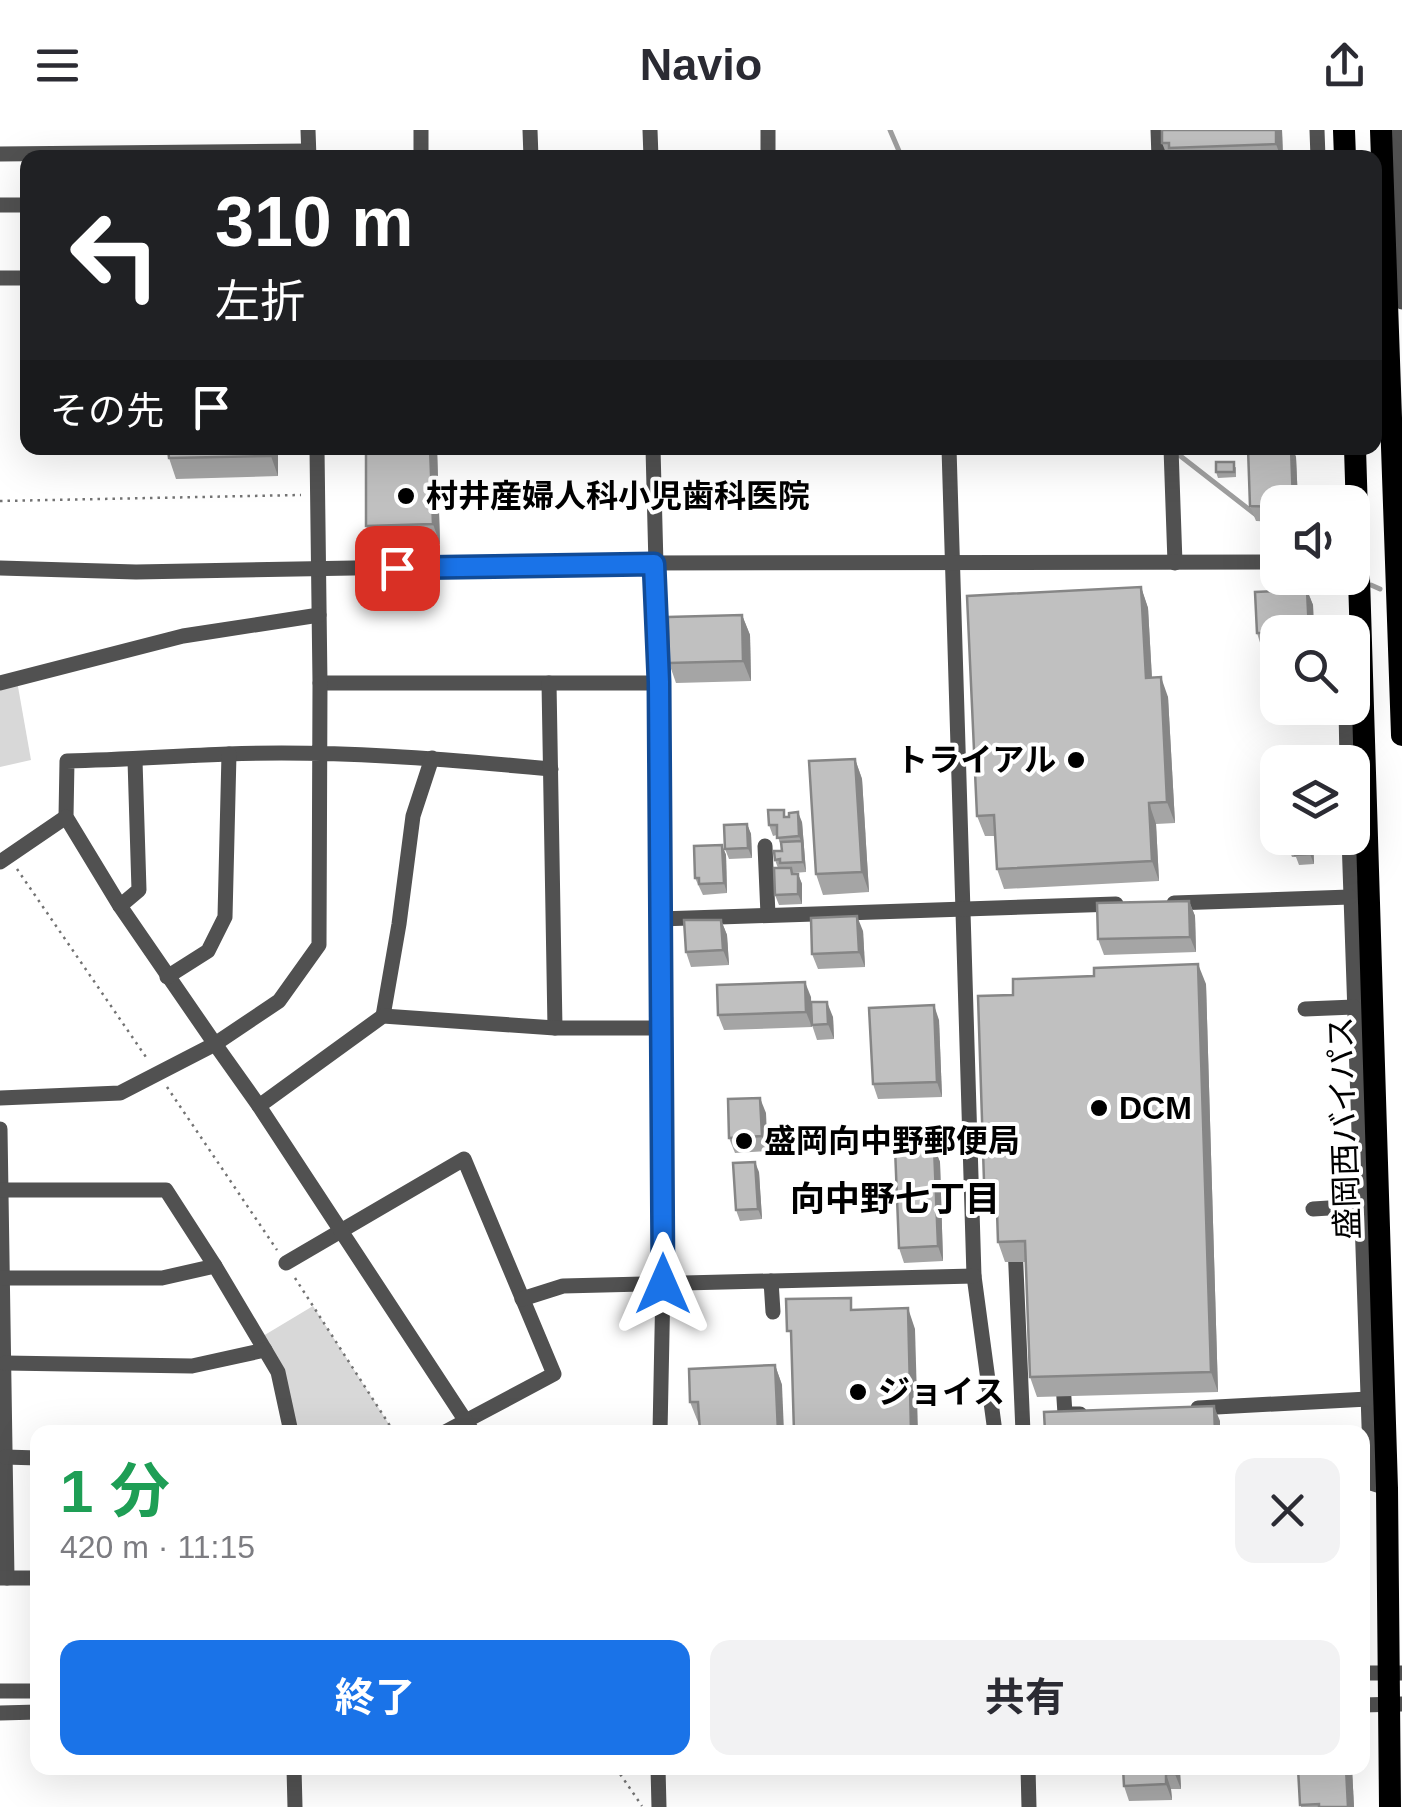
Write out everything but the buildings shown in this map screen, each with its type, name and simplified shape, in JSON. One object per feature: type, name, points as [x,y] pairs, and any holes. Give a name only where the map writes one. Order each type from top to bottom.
[{"type":"highway","points":[[1381,130],[1396,406],[1402,736]]},
{"type":"highway","name":"盛岡西バイパス","points":[[1355,455],[1355,485]]},
{"type":"highway","name":"盛岡西バイパス","points":[[1359,725],[1396,1673],[1390,1807]]},
{"type":"street","points":[[1398,130],[1402,302]]},
{"type":"street","points":[[0,1098],[120,1093],[215,1044],[280,1001],[319,945],[317,455]]},
{"type":"street","points":[[653,455],[659,682],[663,1284],[660,1425]]},
{"type":"street","points":[[949,455],[974,1276],[994,1425]]},
{"type":"street","points":[[1170,455],[1174,563]]},
{"type":"street","points":[[0,568],[136,572],[654,564],[1260,562]]},
{"type":"street","points":[[0,683],[183,636],[319,615]]},
{"type":"street","points":[[320,684],[659,682]]},
{"type":"street","points":[[549,683],[555,1028]]},
{"type":"street","points":[[168,977],[208,951],[225,917],[229,754]]},
{"type":"street","points":[[467,1425],[342,1228],[120,906],[66,817],[67,761],[318,754],[432,758],[550,769]]},
{"type":"street","points":[[383,1016],[400,924],[413,816],[432,758]]},
{"type":"street","points":[[120,906],[139,890],[135,760]]},
{"type":"street","points":[[4,859],[66,817]]},
{"type":"street","points":[[765,846],[768,915]]},
{"type":"street","points":[[1349,855],[1369,1425]]},
{"type":"street","points":[[1153,903],[1350,897]]},
{"type":"street","points":[[660,918],[1134,904]]},
{"type":"street","points":[[1305,1009],[1354,1007]]},
{"type":"street","points":[[259,1106],[383,1016],[555,1028],[661,1028]]},
{"type":"street","points":[[0,1128],[6,1362],[3,1578],[30,1578]]},
{"type":"street","points":[[286,1263],[464,1159],[554,1374],[470,1425]]},
{"type":"street","points":[[1,1190],[166,1190],[278,1372],[289,1425]]},
{"type":"street","points":[[1312,1209],[1361,1206]]},
{"type":"street","points":[[1015,1241],[1023,1425]]},
{"type":"street","points":[[3,1278],[162,1278],[215,1266]]},
{"type":"street","points":[[522,1299],[563,1286],[974,1276]]},
{"type":"street","points":[[771,1282],[773,1312]]},
{"type":"street","points":[[6,1362],[192,1366],[265,1350]]},
{"type":"street","points":[[1063,1382],[1065,1414],[1103,1412]]},
{"type":"street","points":[[1178,1409],[1368,1400]]},
{"type":"street","points":[[1370,1442],[1372,1483],[1388,1488]]},
{"type":"street","points":[[4,1458],[30,1458]]},
{"type":"street","points":[[1370,1674],[1396,1673]]},
{"type":"street","points":[[0,1691],[30,1691]]},
{"type":"street","points":[[1370,1705],[1396,1704]]},
{"type":"street","points":[[0,1712],[30,1712]]},
{"type":"street","points":[[294,1775],[295,1807]]},
{"type":"street","points":[[658,1775],[659,1807]]},
{"type":"street","points":[[1028,1775],[1029,1807]]},
{"type":"path","points":[[0,501],[318,495]]},
{"type":"path","points":[[4,859],[158,1073],[390,1425]]},
{"type":"path","points":[[621,1775],[642,1807]]},
{"type":"shaded area","points":[[17,681],[31,760],[0,767],[0,687]]},
{"type":"shaded area","points":[[313,1306],[390,1425],[290,1425],[288,1408],[258,1339]]},
{"type":"waterway","points":[[890,130],[899,150]]},
{"type":"waterway","points":[[1179,455],[1260,518]]},
{"type":"waterway","points":[[1371,585],[1380,589]]},
{"type":"place","name":"村井産婦人科小児歯科医院","points":[[406,496]]},
{"type":"place","name":"トライアル","points":[[1076,760]]},
{"type":"place","name":"DCM","points":[[1099,1108]]},
{"type":"place","name":"盛岡向中野郵便局","points":[[744,1141]]},
{"type":"place","name":"ジョイス","points":[[858,1392]]},
{"type":"district","name":"向中野七丁目","points":[[895,1198]]},
{"type":"route","points":[[397,568],[654,564],[659,682],[663,1284]]}]
